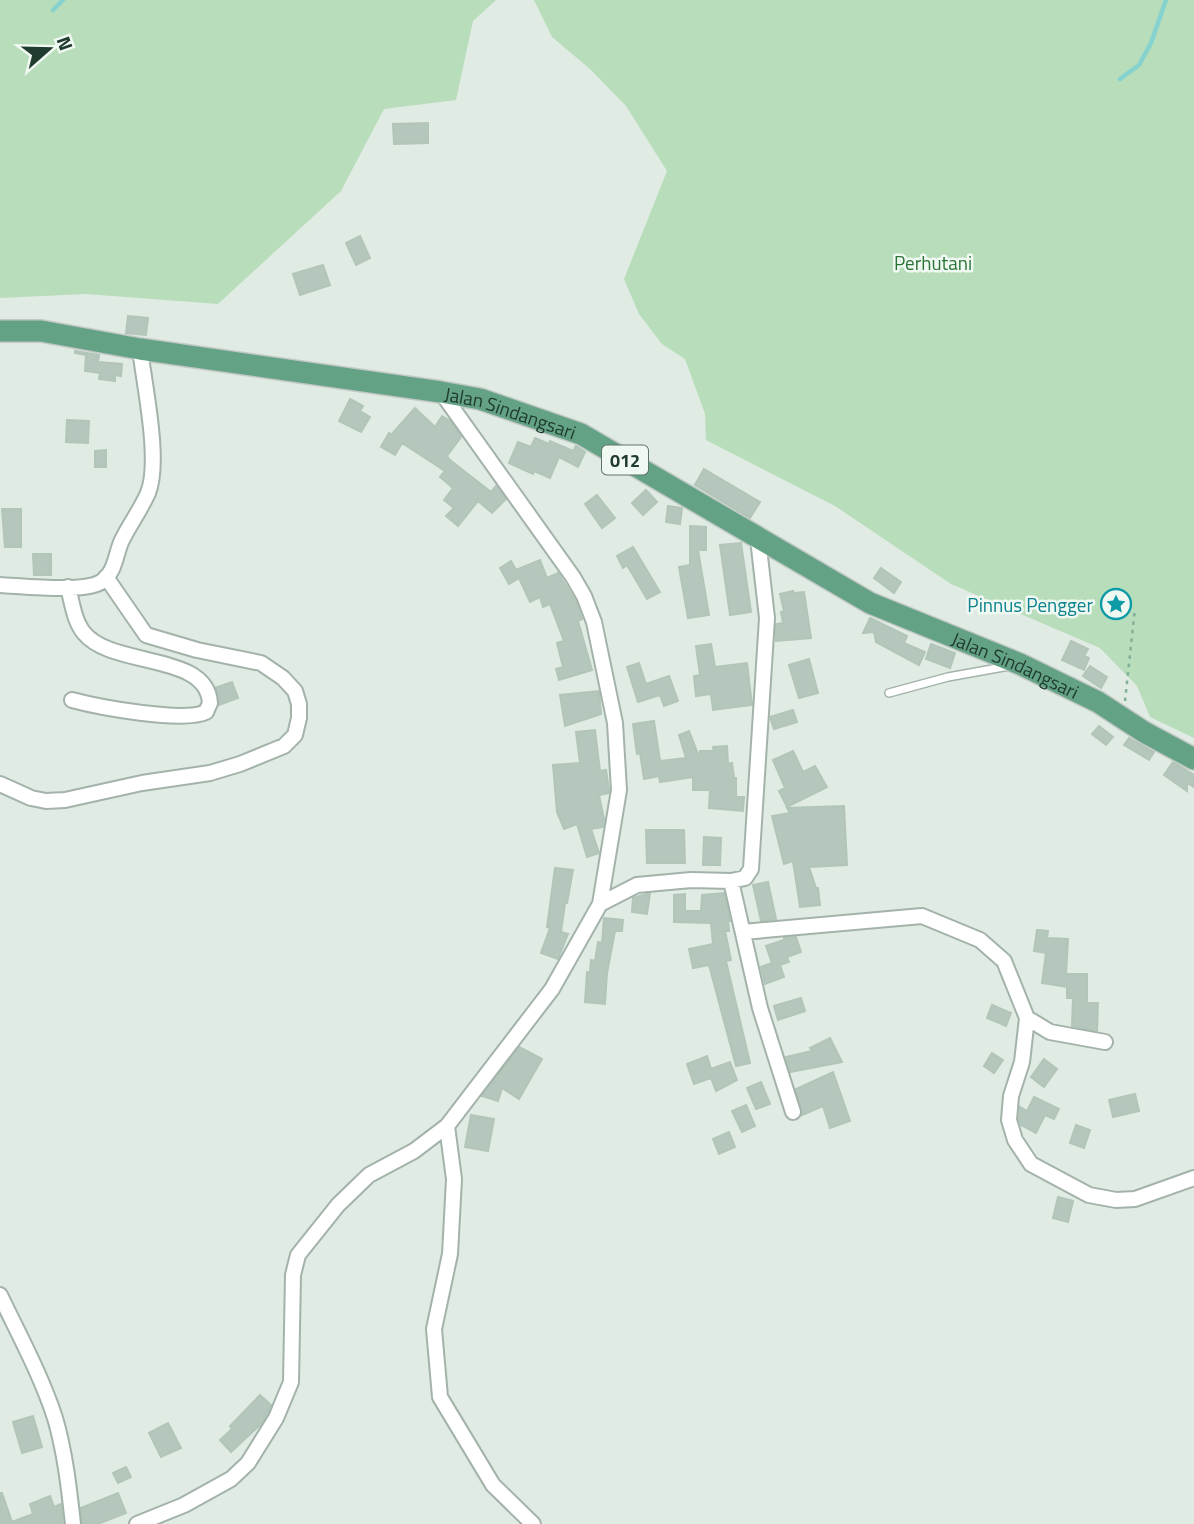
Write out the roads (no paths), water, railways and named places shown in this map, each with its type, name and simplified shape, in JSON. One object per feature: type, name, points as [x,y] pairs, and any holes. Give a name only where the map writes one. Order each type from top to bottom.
[{"type":"main road","name":"Jalan Sindangsari","points":[[0,331],[41,331],[140,349],[183,353],[441,392],[480,400],[581,434],[870,603],[1020,664],[1098,702],[1194,759]]},
{"type":"street","points":[[0,585],[85,588],[100,582],[111,573],[121,543],[149,491],[151,445],[140,349]]},
{"type":"street","points":[[137,1524],[184,1505],[231,1479],[248,1463],[276,1418],[291,1382],[293,1275],[298,1255],[338,1205],[369,1175],[414,1151],[447,1126],[552,989],[600,904],[619,790],[615,723],[594,622],[573,577],[441,392]]},
{"type":"street","points":[[600,904],[637,885],[691,880],[731,881],[745,878],[751,869],[767,618],[758,539]]},
{"type":"street","points":[[0,784],[31,798],[46,801],[65,800],[230,767],[284,746],[295,735],[299,704],[295,691],[283,678],[261,663],[197,650],[146,635],[106,578]]},
{"type":"street","points":[[68,587],[79,626],[90,639],[134,658],[186,671],[205,684],[211,703],[206,712],[195,715],[140,713],[100,708],[72,700]]},
{"type":"street","points":[[731,881],[760,1008],[793,1112]]},
{"type":"street","points":[[743,932],[922,916],[980,940],[1004,961],[1027,1018],[1022,1062],[1011,1096],[1009,1120],[1015,1140],[1031,1164],[1089,1195],[1116,1200],[1135,1199],[1194,1178]]},
{"type":"street","points":[[1027,1018],[1050,1032],[1105,1042]]},
{"type":"street","points":[[447,1126],[454,1179],[450,1254],[434,1329],[440,1396],[493,1485],[533,1524]]},
{"type":"street","points":[[0,1295],[41,1382],[54,1417],[62,1447],[73,1524]]},
{"type":"lane","points":[[889,693],[948,677],[1020,664]]},
{"type":"waterway","points":[[53,10],[63,0]]},
{"type":"waterway","points":[[1120,79],[1139,65],[1151,43],[1166,0]]},
{"type":"place","name":"Pinnus Pengger","points":[[1116,604]]},
{"type":"park label","name":"Perhutani","points":[[933,262]]}]
